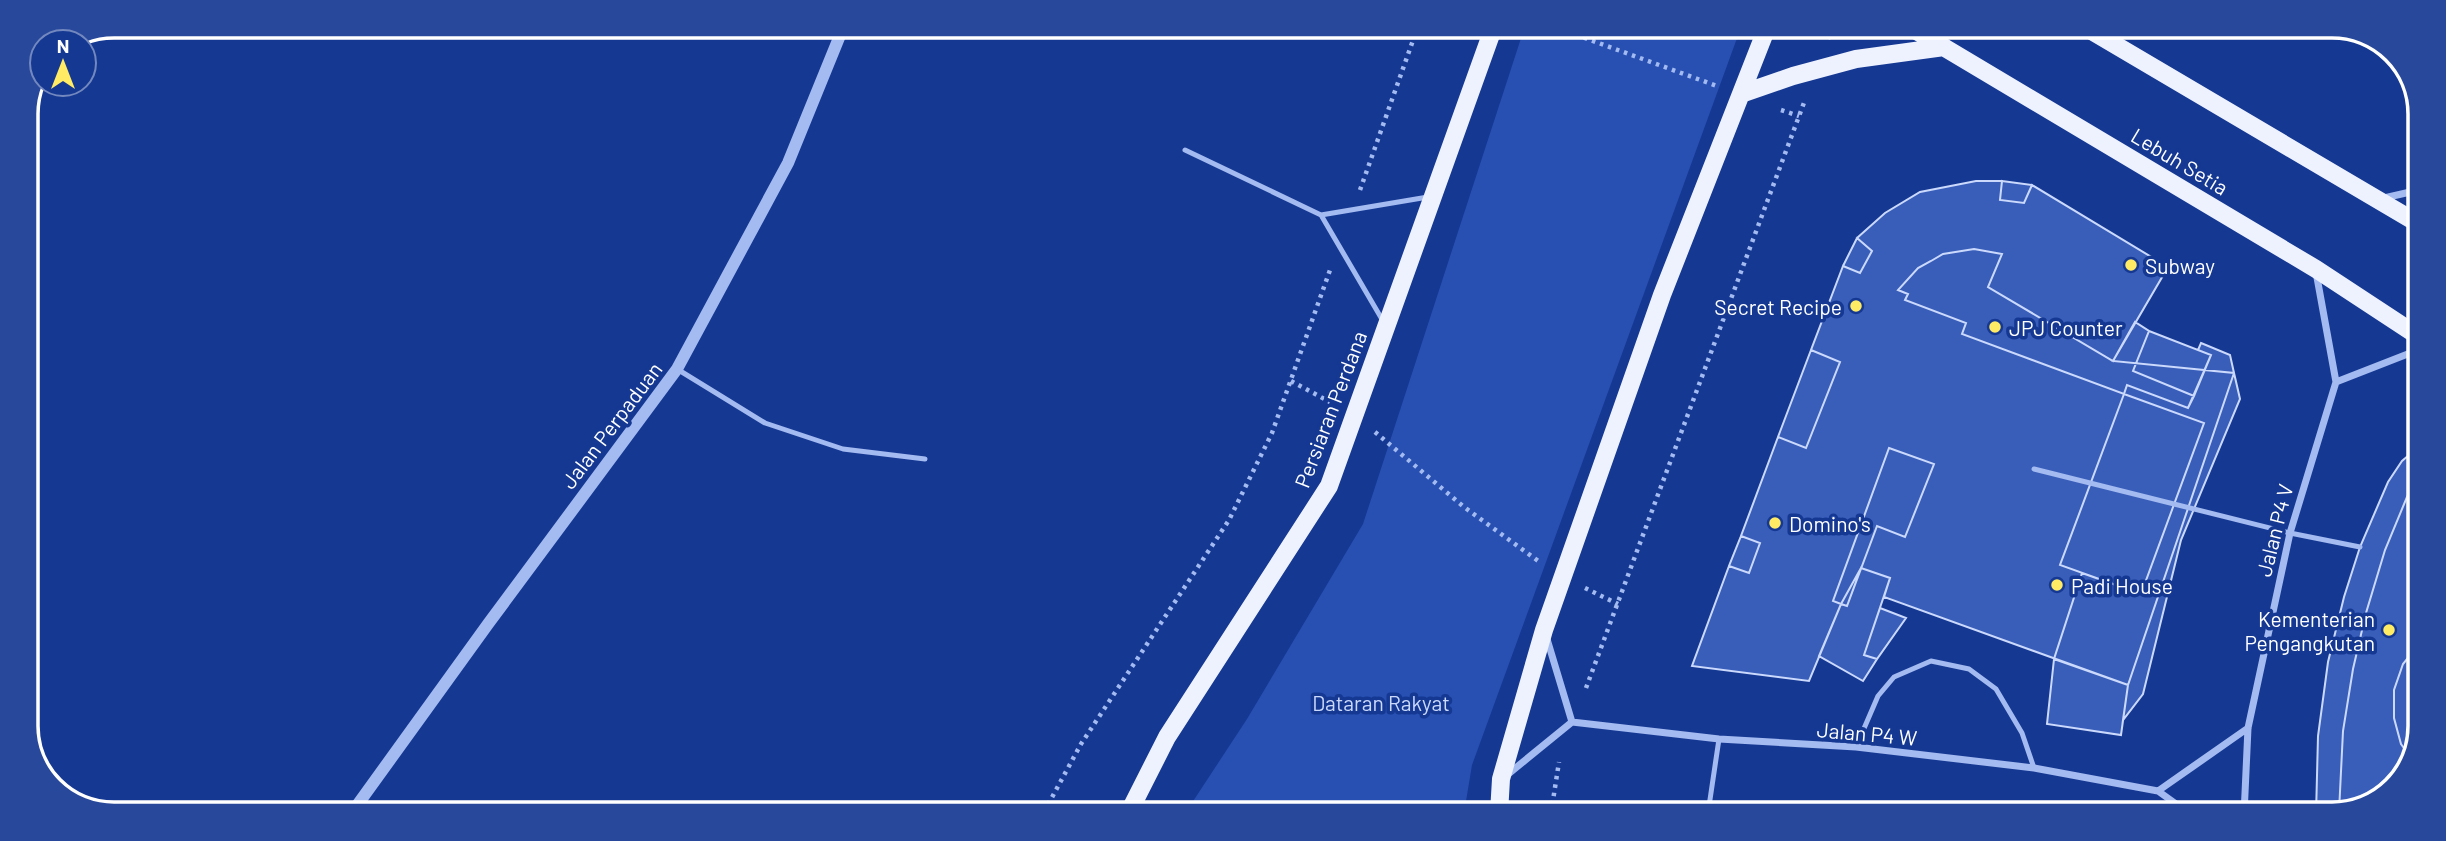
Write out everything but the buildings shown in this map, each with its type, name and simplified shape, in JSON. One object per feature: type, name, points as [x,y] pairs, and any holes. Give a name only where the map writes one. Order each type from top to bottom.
[{"type":"main road","name":"Persiaran Perdana","points":[[1134,802],[1167,737],[1329,486],[1490,38]]},
{"type":"main road","points":[[1500,802],[1501,779],[1544,630],[1662,295],[1763,38]]},
{"type":"main road","name":"Lebuh Setia","points":[[1929,38],[2316,269],[2407,329]]},
{"type":"main road","points":[[2104,38],[2407,216]]},
{"type":"main road","points":[[1741,94],[1856,59],[1944,47]]},
{"type":"street","name":"Jalan Perpaduan","points":[[359,802],[677,369],[788,163],[839,38]]},
{"type":"street","points":[[2380,199],[2407,193]]},
{"type":"street","name":"Jalan P4 V","points":[[2245,802],[2248,727],[2290,533],[2336,382],[2316,269]]},
{"type":"street","points":[[2336,382],[2407,354]]},
{"type":"street","points":[[1501,779],[1572,722],[1544,630]]},
{"type":"street","name":"Jalan P4 W","points":[[1572,722],[1719,739],[1856,747],[2034,768],[2158,791],[2173,802]]},
{"type":"street","points":[[2158,791],[2248,727]]},
{"type":"lane","points":[[1185,150],[1321,215],[1386,326]]},
{"type":"lane","points":[[1321,215],[1433,196]]},
{"type":"lane","points":[[677,369],[765,423],[843,449],[925,459]]},
{"type":"lane","points":[[2034,469],[2290,533],[2360,547]]},
{"type":"lane","points":[[1856,747],[1878,696],[1894,677],[1931,661],[1969,668],[1996,689],[2022,733],[2034,768]]},
{"type":"lane","points":[[1710,802],[1719,739]]},
{"type":"path","points":[[1353,210],[1414,38]]},
{"type":"path","points":[[1585,38],[1799,116]]},
{"type":"path","points":[[1552,802],[1564,743],[1828,38]]},
{"type":"path","points":[[1050,802],[1082,744],[1229,520],[1272,433],[1339,246]]},
{"type":"path","points":[[1291,381],[1354,415],[1508,541],[1563,577],[1618,604]]},
{"type":"green space","name":"Dataran Rakyat","points":[[1521,38],[1737,38],[1472,765],[1466,802],[1193,802],[1247,719],[1363,524]]},
{"type":"place","name":"Subway","points":[[2131,265]]},
{"type":"place","name":"Secret Recipe","points":[[1856,306]]},
{"type":"place","name":"JPJ Counter","points":[[1995,327]]},
{"type":"place","name":"Domino's","points":[[1775,523]]},
{"type":"place","name":"Padi House","points":[[2057,585]]},
{"type":"place","name":"Kementerian Pengangkutan","points":[[2389,630]]}]
